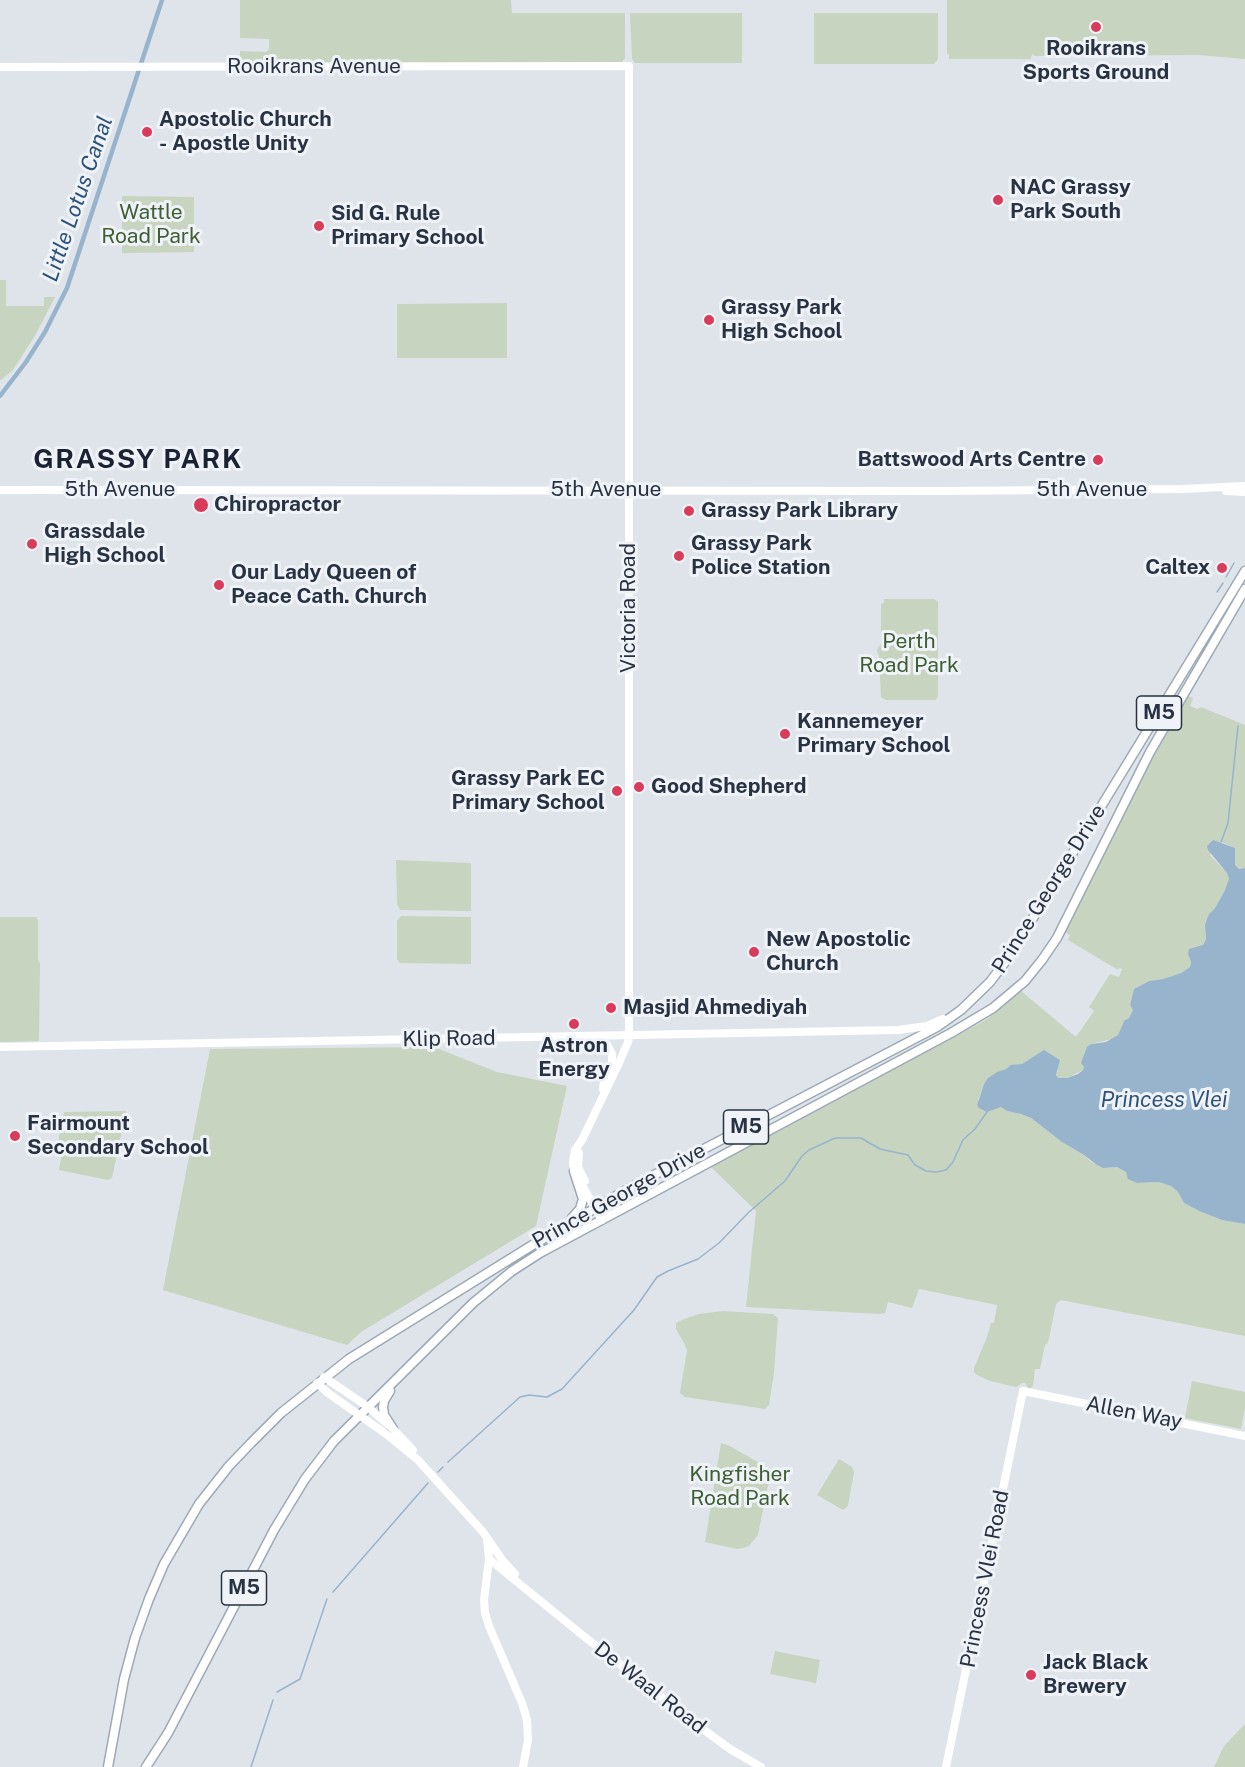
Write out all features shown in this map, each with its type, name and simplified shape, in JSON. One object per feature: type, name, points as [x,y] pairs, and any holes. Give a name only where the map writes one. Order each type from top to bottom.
[{"type":"main road","name":"Prince George Drive","points":[[108,1767],[124,1679],[149,1599],[169,1555],[199,1504],[229,1466],[281,1413],[320,1380],[374,1342],[558,1229],[633,1186],[923,1034],[952,1018],[968,1005],[990,982],[1011,954],[1245,571]]},
{"type":"main road","name":"Prince George Drive","points":[[146,1767],[168,1733],[292,1498],[318,1461],[360,1415],[473,1302],[540,1253],[966,1024],[993,1008],[1019,987],[1036,969],[1051,948],[1150,752],[1245,589]]},
{"type":"main road","points":[[923,1034],[940,1034],[958,1025],[966,1024]]},
{"type":"main road","points":[[558,1229],[577,1213],[582,1203],[582,1193],[574,1177],[574,1171]]},
{"type":"main road","points":[[393,1429],[384,1415],[383,1407],[386,1395],[396,1380]]},
{"type":"street","name":"Rooikrans Avenue","points":[[0,67],[628,66]]},
{"type":"street","name":"Victoria Road","points":[[604,1219],[574,1171],[573,1155],[623,1053],[629,1036],[628,66]]},
{"type":"street","name":"5th Avenue","points":[[1211,489],[1221,486],[1245,486]]},
{"type":"street","name":"5th Avenue","points":[[0,490],[1211,489],[1245,492]]},
{"type":"street","name":"Klip Road","points":[[0,1047],[898,1030],[931,1025],[968,1005]]},
{"type":"street","name":"Klip Road","points":[[898,1030],[923,1034]]},
{"type":"street","points":[[587,1037],[604,1042],[612,1052],[612,1062],[604,1080],[603,1095]]},
{"type":"street","name":"Victoria Road","points":[[582,1140],[578,1157],[579,1171],[597,1207]]},
{"type":"street","name":"De Waal Road","points":[[320,1380],[368,1407],[412,1449],[418,1460]]},
{"type":"street","name":"De Waal Road","points":[[320,1380],[328,1393],[418,1460],[486,1535],[501,1559],[544,1603]]},
{"type":"street","name":"Allen Way","points":[[1023,1390],[1245,1436]]},
{"type":"street","name":"Princess Vlei Road","points":[[946,1767],[1023,1390]]},
{"type":"street","points":[[486,1535],[489,1560],[484,1600],[485,1613],[525,1711],[528,1740],[523,1767]]},
{"type":"street","points":[[489,1560],[501,1559]]},
{"type":"street","name":"De Waal Road","points":[[489,1560],[726,1746],[761,1767]]},
{"type":"green space","points":[[240,0],[511,0],[512,13],[625,13],[625,58],[621,63],[244,64],[240,60],[240,51],[267,52],[269,39],[240,38]]},
{"type":"green space","name":"Rooikrans Sports Ground","points":[[947,0],[1245,0],[1245,59],[1198,55],[1035,56],[1032,54],[1031,59],[949,59],[949,54],[947,54]]},
{"type":"green space","points":[[630,13],[742,13],[742,63],[635,63],[632,59]]},
{"type":"green space","points":[[814,13],[938,13],[938,59],[934,64],[814,64]]},
{"type":"green space","name":"Wattle Road Park","points":[[122,196],[194,197],[194,252],[122,253]]},
{"type":"green space","points":[[0,280],[6,280],[6,306],[44,306],[44,297],[55,297],[36,334],[13,370],[1,380],[0,380]]},
{"type":"green space","points":[[507,303],[507,358],[397,358],[397,304]]},
{"type":"green space","name":"Perth Road Park","points":[[884,599],[934,599],[938,602],[938,696],[936,700],[886,700],[881,697],[877,650],[881,644],[881,604],[884,603]]},
{"type":"green space","points":[[1188,696],[1193,698],[1190,706],[1197,709],[1201,707],[1245,725],[1245,868],[1239,869],[1235,865],[1235,848],[1221,842],[1210,855],[1227,873],[1229,879],[1215,908],[1209,914],[1205,926],[1206,939],[1203,945],[1189,957],[1190,967],[1181,973],[1149,981],[1134,989],[1130,1005],[1133,1010],[1129,1018],[1124,1021],[1118,1035],[1112,1039],[1091,1044],[1082,1063],[1083,1070],[1067,1078],[1058,1078],[1056,1075],[1058,1070],[1037,1055],[1022,1064],[997,1072],[984,1084],[978,1100],[990,1111],[1001,1106],[1007,1111],[1031,1118],[1062,1142],[1103,1168],[1117,1167],[1137,1183],[1159,1182],[1171,1186],[1178,1192],[1184,1203],[1199,1211],[1222,1220],[1245,1224],[1245,1336],[1061,1300],[1056,1304],[1040,1369],[1035,1369],[1033,1386],[1029,1389],[1025,1383],[1016,1387],[990,1381],[974,1372],[991,1323],[994,1323],[997,1305],[919,1289],[912,1308],[888,1302],[885,1313],[881,1314],[746,1307],[756,1211],[710,1166],[984,1021],[1021,991],[1076,1037],[1094,1011],[1089,1007],[1110,974],[1119,977],[1122,969],[1118,970],[1068,940],[1070,935],[1065,932],[1143,775]]},
{"type":"green space","points":[[396,860],[471,863],[471,911],[400,910],[397,904]]},
{"type":"green space","points":[[401,916],[471,917],[471,964],[400,963],[397,959],[397,921]]},
{"type":"green space","points":[[0,917],[36,917],[38,920],[39,1041],[0,1042]]},
{"type":"green space","points":[[434,1047],[497,1072],[567,1086],[536,1226],[361,1332],[347,1345],[163,1290],[210,1049]]},
{"type":"green space","points":[[126,1111],[112,1178],[108,1180],[59,1170],[62,1153],[56,1152],[64,1112]]},
{"type":"green space","points":[[723,1311],[773,1314],[778,1318],[774,1372],[769,1405],[765,1409],[685,1397],[680,1393],[687,1350],[676,1329],[676,1323],[699,1314]]},
{"type":"green space","points":[[1192,1381],[1245,1392],[1241,1429],[1185,1418]]},
{"type":"green space","name":"Kingfisher Road Park","points":[[721,1443],[773,1471],[758,1535],[749,1546],[743,1548],[737,1549],[705,1542]]},
{"type":"green space","points":[[839,1459],[852,1467],[854,1472],[848,1506],[843,1510],[817,1495]]},
{"type":"green space","points":[[775,1651],[820,1660],[816,1683],[770,1674]]},
{"type":"green space","points":[[1245,1724],[1245,1767],[1214,1767],[1224,1746]]},
{"type":"water","name":"Princess Vlei","points":[[1213,840],[1235,848],[1235,865],[1239,869],[1245,868],[1245,1224],[1222,1220],[1199,1211],[1184,1203],[1178,1192],[1171,1186],[1159,1182],[1137,1183],[1128,1179],[1126,1172],[1117,1167],[1103,1168],[1062,1142],[1031,1118],[1001,1107],[987,1112],[977,1105],[988,1078],[1011,1065],[1022,1064],[1044,1050],[1060,1060],[1056,1075],[1058,1078],[1078,1074],[1084,1067],[1081,1063],[1087,1047],[1091,1044],[1106,1042],[1118,1035],[1124,1021],[1129,1018],[1133,1010],[1130,1005],[1134,989],[1149,981],[1181,973],[1190,967],[1189,949],[1203,945],[1206,939],[1205,925],[1209,914],[1215,908],[1229,879],[1227,873],[1208,850],[1207,846]]},
{"type":"waterway","name":"Little Lotus Canal","points":[[0,396],[45,332],[67,288],[162,0]]},
{"type":"waterway","points":[[1226,577],[1234,563]]},
{"type":"waterway","points":[[1217,592],[1223,583]]},
{"type":"waterway","points":[[1221,842],[1228,823],[1238,726]]},
{"type":"waterway","points":[[448,1462],[520,1397],[529,1395],[547,1397],[562,1389],[634,1310],[657,1277],[698,1259],[719,1243],[749,1212],[785,1181],[802,1156],[809,1150],[835,1138],[861,1138],[880,1149],[908,1155],[915,1165],[926,1171],[946,1170],[953,1162],[963,1140],[975,1129],[987,1112]]},
{"type":"waterway","points":[[438,1472],[443,1467]]},
{"type":"waterway","points":[[333,1592],[428,1483]]},
{"type":"waterway","points":[[277,1692],[300,1679],[327,1599]]},
{"type":"waterway","points":[[251,1767],[273,1700]]},
{"type":"place","name":"Rooikrans Sports Ground","points":[[1096,27]]},
{"type":"place","name":"Apostolic Church - Apostle Unity","points":[[147,132]]},
{"type":"place","name":"NAC Grassy Park South","points":[[998,200]]},
{"type":"place","name":"Sid G. Rule Primary School","points":[[319,226]]},
{"type":"place","name":"Grassy Park High School","points":[[709,320]]},
{"type":"place","name":"Battswood Arts Centre","points":[[1098,460]]},
{"type":"place","name":"Chiropractor","points":[[201,505]]},
{"type":"place","name":"Grassy Park Library","points":[[689,511]]},
{"type":"place","name":"Grassdale High School","points":[[32,544]]},
{"type":"place","name":"Grassy Park Police Station","points":[[679,556]]},
{"type":"place","name":"Caltex","points":[[1222,568]]},
{"type":"place","name":"Our Lady Queen of Peace Cath. Church","points":[[219,585]]},
{"type":"place","name":"Kannemeyer Primary School","points":[[785,734]]},
{"type":"place","name":"Good Shepherd","points":[[639,787]]},
{"type":"place","name":"Grassy Park EC Primary School","points":[[617,791]]},
{"type":"place","name":"New Apostolic Church","points":[[754,952]]},
{"type":"place","name":"Masjid Ahmediyah","points":[[611,1008]]},
{"type":"place","name":"Astron Energy","points":[[574,1024]]},
{"type":"place","name":"Fairmount Secondary School","points":[[15,1136]]},
{"type":"place","name":"Jack Black Brewery","points":[[1031,1675]]},
{"type":"district","name":"GRASSY PARK","points":[[138,460]]}]
